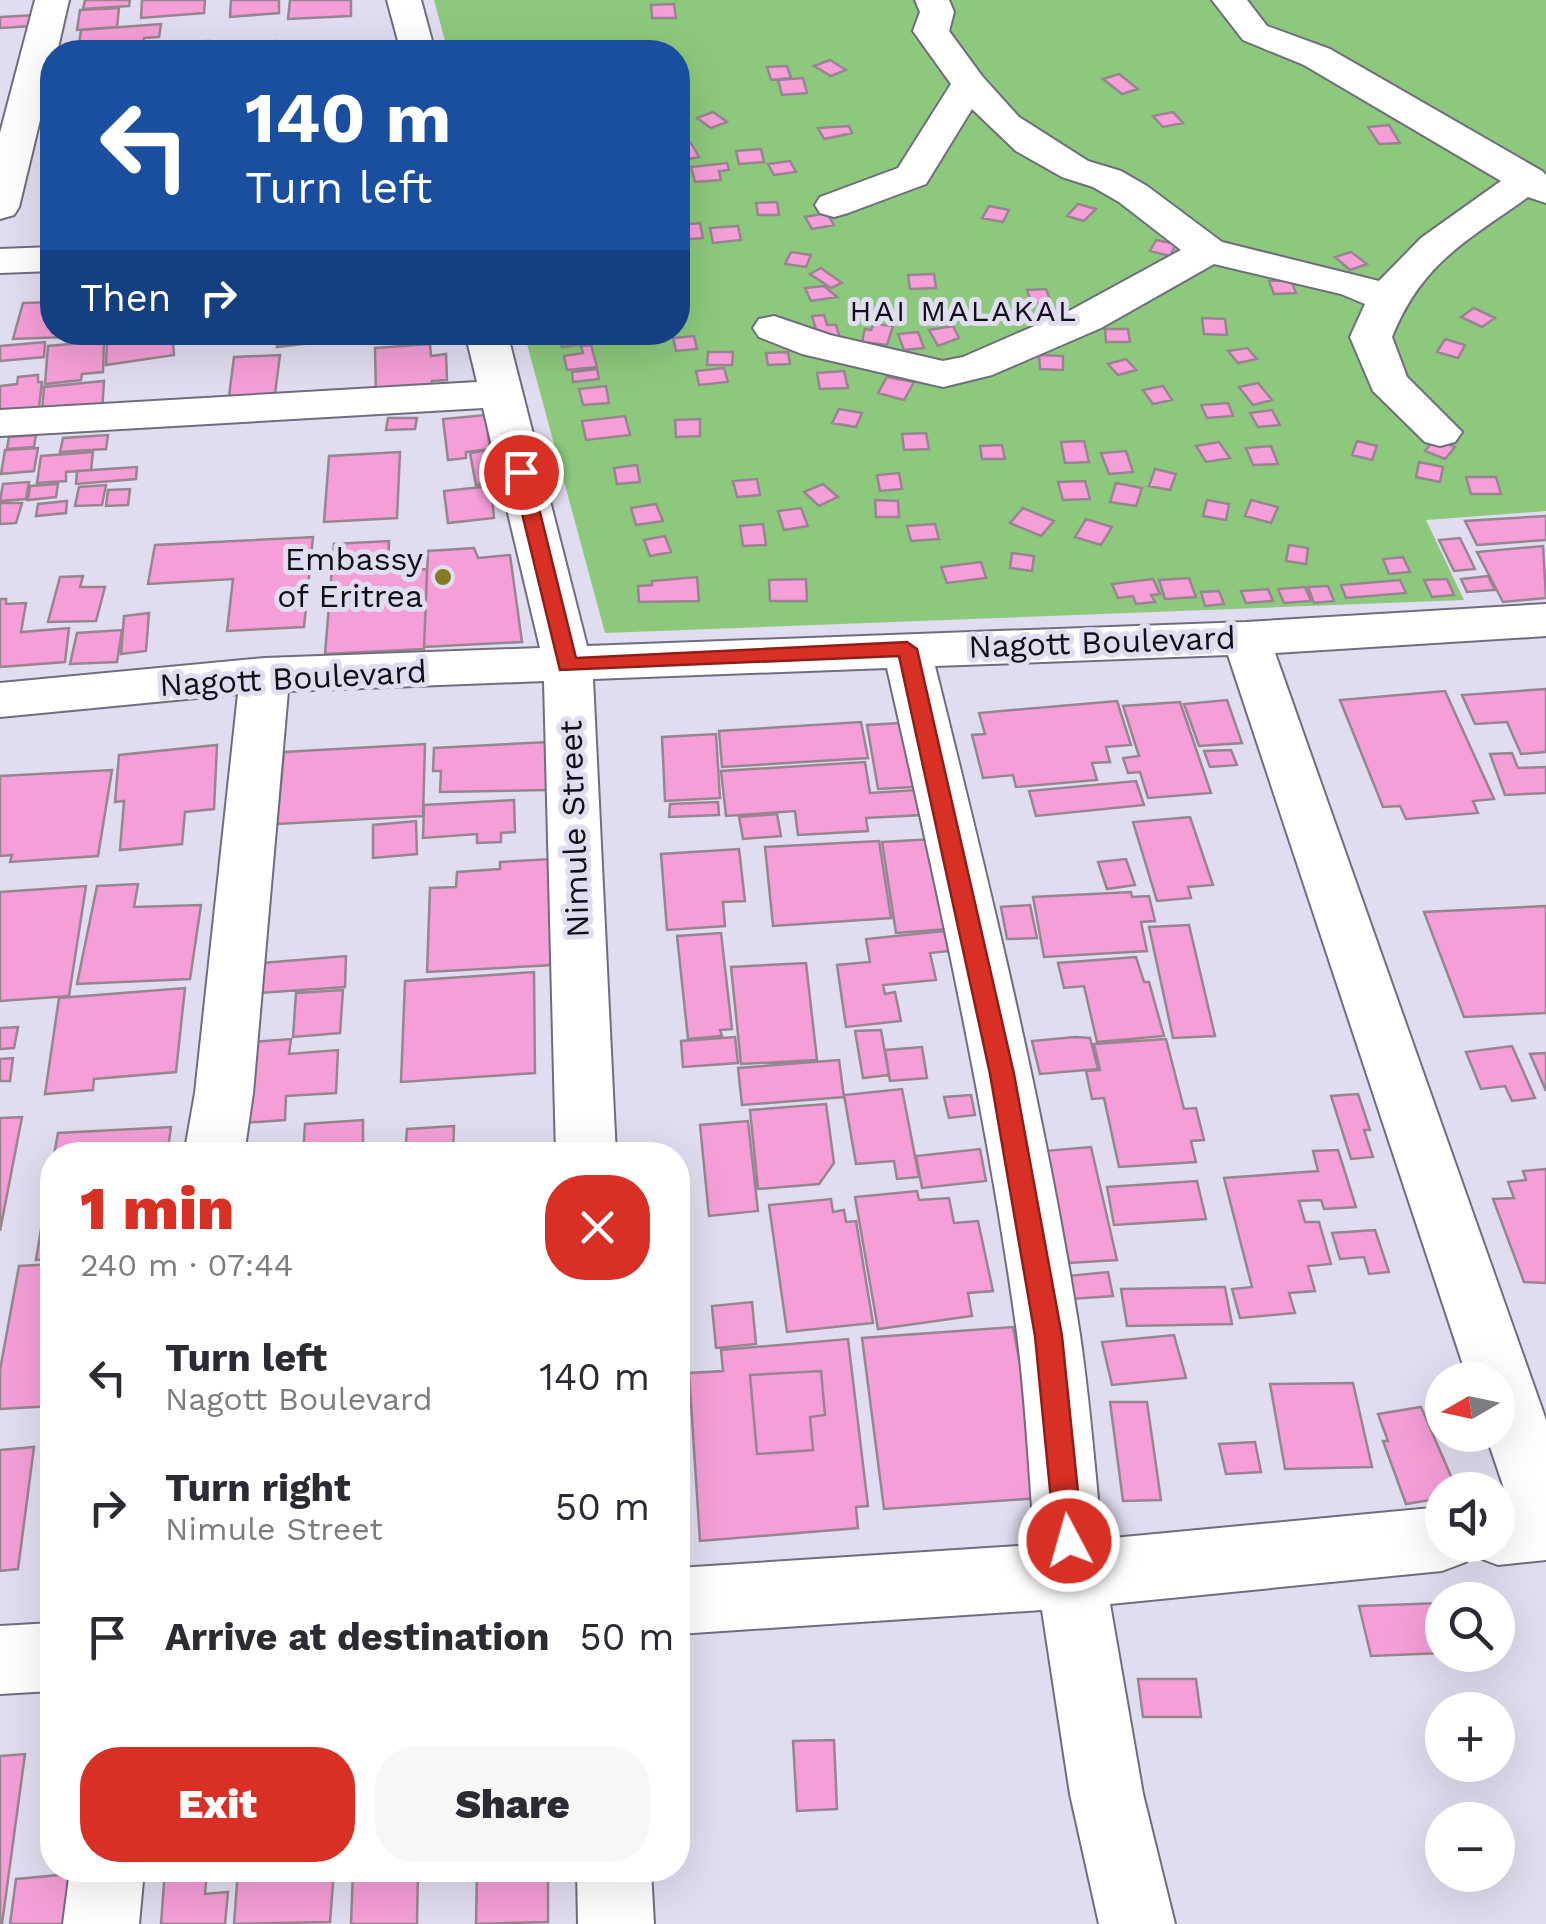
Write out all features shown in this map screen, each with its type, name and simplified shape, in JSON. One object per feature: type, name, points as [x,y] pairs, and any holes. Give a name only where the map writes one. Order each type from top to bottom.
[{"type":"street","points":[[40,40],[52,0]]},
{"type":"street","points":[[404,0],[415,40]]},
{"type":"street","points":[[932,0],[936,12],[931,31],[969,84],[1006,126],[1029,143],[1075,169],[1133,194],[1208,251],[1354,285],[1388,299]]},
{"type":"street","points":[[1229,0],[1255,33],[1318,57],[1537,185],[1449,236],[1404,278],[1388,299],[1371,336],[1388,382],[1440,432]]},
{"type":"street","points":[[0,207],[7,151],[40,40]]},
{"type":"street","points":[[834,205],[912,176],[969,84]]},
{"type":"street","points":[[774,328],[817,345],[943,374],[977,366],[1086,319],[1208,251]]},
{"type":"street","points":[[0,261],[40,259]]},
{"type":"street","name":"Nimule Street","points":[[489,345],[568,665],[586,1142]]},
{"type":"street","points":[[0,423],[502,394]]},
{"type":"street","name":"Nagott Boulevard","points":[[0,700],[266,675],[1246,638],[1546,620]]},
{"type":"street","points":[[1246,638],[1546,1514]]},
{"type":"street","points":[[907,649],[1002,1074],[1048,1336],[1072,1576],[1114,1838],[1137,1924]]},
{"type":"street","points":[[216,1142],[266,675]]},
{"type":"street","points":[[1515,1531],[1546,1528]]},
{"type":"street","points":[[690,1600],[1072,1576],[1425,1541]]},
{"type":"street","points":[[0,1660],[40,1658]]},
{"type":"street","points":[[101,1924],[106,1882]]},
{"type":"street","points":[[614,1882],[616,1924]]},
{"type":"green space","points":[[434,0],[1546,0],[1546,511],[1426,520],[1464,600],[605,633],[527,345],[690,345],[690,40],[445,40]]},
{"type":"building","points":[[85,0],[130,0],[129,6],[83,9]]},
{"type":"building","points":[[142,0],[205,0],[204,13],[141,18]]},
{"type":"building","points":[[231,0],[279,0],[279,13],[230,17]]},
{"type":"building","points":[[290,0],[351,0],[351,16],[288,19]]},
{"type":"building","points":[[674,4],[676,18],[652,18],[651,5]]},
{"type":"building","points":[[119,8],[117,27],[77,30],[80,10]]},
{"type":"building","points":[[35,15],[33,26],[0,28],[0,17]]},
{"type":"building","points":[[161,24],[159,37],[144,40],[80,40],[81,30]]},
{"type":"building","points":[[830,60],[846,70],[831,76],[814,66]]},
{"type":"building","points":[[787,66],[791,78],[771,80],[767,67]]},
{"type":"building","points":[[1119,74],[1138,89],[1122,94],[1103,79]]},
{"type":"building","points":[[803,78],[807,93],[782,95],[778,80]]},
{"type":"building","points":[[713,112],[727,122],[711,128],[697,118]]},
{"type":"building","points":[[1173,112],[1183,123],[1163,127],[1153,116]]},
{"type":"building","points":[[1389,125],[1400,143],[1379,144],[1368,127]]},
{"type":"building","points":[[849,126],[852,133],[824,139],[818,128]]},
{"type":"building","points":[[691,143],[699,157],[690,159]]},
{"type":"building","points":[[761,149],[764,162],[739,164],[736,151]]},
{"type":"building","points":[[790,161],[796,172],[774,175],[768,164]]},
{"type":"building","points":[[727,163],[729,170],[719,171],[721,180],[695,182],[691,167]]},
{"type":"building","points":[[777,202],[779,215],[758,215],[756,203]]},
{"type":"building","points":[[1078,204],[1096,209],[1084,221],[1067,216]]},
{"type":"building","points":[[989,206],[1009,210],[1003,222],[982,218]]},
{"type":"building","points":[[827,213],[834,225],[812,229],[805,217]]},
{"type":"building","points":[[700,223],[703,238],[690,239],[690,224]]},
{"type":"building","points":[[738,226],[741,240],[713,243],[710,228]]},
{"type":"building","points":[[1156,240],[1176,244],[1170,256],[1150,251]]},
{"type":"building","points":[[791,252],[811,255],[806,267],[785,264]]},
{"type":"building","points":[[1351,252],[1367,264],[1350,270],[1335,257]]},
{"type":"building","points":[[821,268],[842,283],[831,288],[810,274]]},
{"type":"building","points":[[934,274],[936,288],[910,289],[908,275]]},
{"type":"building","points":[[1291,280],[1296,293],[1274,294],[1269,281]]},
{"type":"building","points":[[824,286],[837,297],[811,301],[805,288]]},
{"type":"building","points":[[1046,289],[1051,302],[1032,304],[1027,290]]},
{"type":"building","points":[[40,302],[40,338],[13,339],[23,303]]},
{"type":"building","points":[[1474,308],[1495,318],[1482,327],[1461,317]]},
{"type":"building","points":[[824,315],[827,325],[836,325],[840,338],[819,340],[812,316]]},
{"type":"building","points":[[1202,318],[1225,319],[1227,335],[1204,334]]},
{"type":"building","points":[[874,324],[893,326],[887,345],[862,342],[865,329],[871,330]]},
{"type":"building","points":[[953,326],[959,338],[938,346],[929,330]]},
{"type":"building","points":[[1105,329],[1128,329],[1130,342],[1106,342]]},
{"type":"building","points":[[918,332],[924,348],[904,350],[898,334]]},
{"type":"building","points":[[690,336],[694,336],[697,349],[676,351],[675,345],[690,345]]},
{"type":"building","points":[[1445,339],[1465,345],[1458,358],[1437,352]]},
{"type":"building","points":[[40,342],[45,345],[44,357],[0,361],[0,346]]},
{"type":"building","points":[[104,345],[103,372],[82,374],[81,380],[45,384],[48,346]]},
{"type":"building","points":[[107,345],[173,345],[174,355],[106,365]]},
{"type":"building","points":[[430,345],[431,356],[446,354],[447,380],[432,381],[432,395],[376,399],[375,348]]},
{"type":"building","points":[[591,345],[597,367],[567,370],[564,356],[583,353],[581,346]]},
{"type":"building","points":[[1247,348],[1257,359],[1238,363],[1228,351]]},
{"type":"building","points":[[708,352],[733,352],[732,365],[707,365]]},
{"type":"building","points":[[788,352],[790,364],[768,365],[766,353]]},
{"type":"building","points":[[280,355],[274,402],[228,404],[234,357]]},
{"type":"building","points":[[1039,355],[1063,356],[1063,370],[1040,369]]},
{"type":"building","points":[[1126,359],[1136,370],[1118,375],[1108,364]]},
{"type":"building","points":[[724,368],[728,382],[699,385],[696,371]]},
{"type":"building","points":[[597,369],[599,379],[573,382],[572,372]]},
{"type":"building","points":[[844,371],[848,388],[820,389],[817,373]]},
{"type":"building","points":[[38,375],[38,382],[42,382],[38,415],[0,418],[0,386],[17,384],[18,377]]},
{"type":"building","points":[[887,377],[914,382],[904,400],[878,393]]},
{"type":"building","points":[[104,381],[102,412],[42,412],[44,387]]},
{"type":"building","points":[[1258,383],[1272,400],[1253,405],[1239,387]]},
{"type":"building","points":[[606,386],[609,403],[583,405],[579,389]]},
{"type":"building","points":[[1163,386],[1172,400],[1153,404],[1143,390]]},
{"type":"building","points":[[1228,403],[1233,416],[1207,418],[1201,405]]},
{"type":"building","points":[[839,409],[862,413],[856,427],[832,423]]},
{"type":"building","points":[[1272,410],[1280,425],[1258,427],[1250,413]]},
{"type":"building","points":[[485,415],[490,449],[466,452],[466,458],[448,460],[443,419]]},
{"type":"building","points":[[625,416],[630,435],[586,440],[582,421]]},
{"type":"building","points":[[388,418],[417,418],[415,429],[386,430]]},
{"type":"building","points":[[700,419],[700,436],[676,437],[675,420]]},
{"type":"building","points":[[926,433],[929,449],[904,450],[902,434]]},
{"type":"building","points":[[36,435],[34,447],[7,449],[9,437]]},
{"type":"building","points":[[108,435],[106,449],[60,452],[63,438]]},
{"type":"building","points":[[1435,439],[1455,447],[1445,459],[1425,451]]},
{"type":"building","points":[[1084,441],[1089,462],[1065,463],[1061,442]]},
{"type":"building","points":[[1357,441],[1377,446],[1372,460],[1352,455]]},
{"type":"building","points":[[1219,442],[1230,458],[1206,462],[1196,446]]},
{"type":"building","points":[[1002,445],[1005,459],[982,459],[980,446]]},
{"type":"building","points":[[1271,446],[1278,464],[1253,465],[1246,448]]},
{"type":"building","points":[[38,448],[34,471],[1,474],[5,450]]},
{"type":"building","points":[[490,450],[496,483],[476,485],[470,453]]},
{"type":"building","points":[[1126,451],[1133,472],[1109,474],[1101,453]]},
{"type":"building","points":[[93,452],[91,470],[66,472],[66,481],[37,483],[41,456]]},
{"type":"building","points":[[400,452],[397,518],[324,522],[329,456]]},
{"type":"building","points":[[1419,462],[1443,467],[1440,482],[1416,477]]},
{"type":"building","points":[[637,465],[640,482],[617,484],[614,468]]},
{"type":"building","points":[[137,467],[136,479],[76,484],[77,471]]},
{"type":"building","points":[[1155,469],[1176,474],[1170,490],[1149,486]]},
{"type":"building","points":[[899,473],[902,489],[880,491],[877,475]]},
{"type":"building","points":[[1466,477],[1496,477],[1501,494],[1471,494]]},
{"type":"building","points":[[757,479],[760,495],[737,497],[733,481]]},
{"type":"building","points":[[1085,481],[1090,499],[1063,500],[1058,482]]},
{"type":"building","points":[[29,482],[26,499],[0,501],[3,484]]},
{"type":"building","points":[[1116,483],[1142,488],[1136,506],[1110,502]]},
{"type":"building","points":[[58,484],[56,497],[28,500],[30,486]]},
{"type":"building","points":[[823,484],[838,497],[819,506],[804,492]]},
{"type":"building","points":[[106,485],[102,505],[75,506],[79,487]]},
{"type":"building","points":[[491,486],[494,518],[448,523],[444,491]]},
{"type":"building","points":[[130,489],[128,505],[106,506],[108,490]]},
{"type":"building","points":[[875,500],[898,501],[899,517],[876,517]]},
{"type":"building","points":[[1207,500],[1229,504],[1226,520],[1203,516]]},
{"type":"building","points":[[1251,500],[1278,507],[1271,523],[1245,516]]},
{"type":"building","points":[[67,501],[66,513],[36,516],[38,504]]},
{"type":"building","points":[[0,503],[22,503],[16,523],[0,524]]},
{"type":"building","points":[[656,504],[663,521],[636,525],[631,508]]},
{"type":"building","points":[[801,508],[808,526],[784,530],[778,511]]},
{"type":"building","points":[[1023,508],[1054,521],[1041,536],[1010,523]]},
{"type":"building","points":[[1546,516],[1546,540],[1477,545],[1465,521]]},
{"type":"building","points":[[1086,519],[1112,527],[1101,545],[1075,537]]},
{"type":"building","points":[[763,524],[766,545],[743,546],[740,526]]},
{"type":"building","points":[[935,524],[939,539],[911,541],[907,526]]},
{"type":"building","points":[[665,536],[671,552],[650,556],[644,540]]},
{"type":"building","points":[[313,537],[304,627],[227,631],[233,579],[148,584],[155,545]]},
{"type":"building","points":[[1460,538],[1475,569],[1454,571],[1439,540]]},
{"type":"building","points":[[389,541],[388,571],[427,569],[424,649],[325,654],[334,544]]},
{"type":"building","points":[[1289,545],[1308,548],[1306,564],[1286,561]]},
{"type":"building","points":[[1543,546],[1546,598],[1503,602],[1477,552]]},
{"type":"building","points":[[474,548],[478,558],[510,555],[522,642],[424,647],[428,551]]},
{"type":"building","points":[[1012,553],[1034,556],[1032,571],[1010,568]]},
{"type":"building","points":[[1403,557],[1410,572],[1389,574],[1383,559]]},
{"type":"building","points":[[981,562],[986,578],[947,583],[941,567]]},
{"type":"building","points":[[83,576],[80,587],[105,587],[96,621],[48,622],[60,577]]},
{"type":"building","points":[[1488,576],[1495,590],[1467,592],[1461,579]]},
{"type":"building","points":[[697,577],[699,601],[639,602],[638,586]]},
{"type":"building","points":[[1189,578],[1196,597],[1165,599],[1159,580]]},
{"type":"building","points":[[806,579],[807,601],[770,601],[769,580]]},
{"type":"building","points":[[1153,579],[1160,594],[1151,595],[1155,602],[1136,604],[1133,596],[1118,598],[1112,584]]},
{"type":"building","points":[[1447,579],[1454,595],[1432,597],[1424,580]]},
{"type":"building","points":[[1400,580],[1406,593],[1346,598],[1341,585]]},
{"type":"building","points":[[1328,586],[1334,601],[1314,603],[1308,587]]},
{"type":"building","points":[[1305,587],[1311,601],[1284,603],[1278,589]]},
{"type":"building","points":[[1268,589],[1273,601],[1246,603],[1241,591]]},
{"type":"building","points":[[1219,591],[1224,604],[1205,606],[1201,592]]},
{"type":"building","points":[[0,599],[6,599],[6,604],[26,603],[21,632],[69,628],[65,662],[0,667]]},
{"type":"building","points":[[149,613],[146,651],[121,654],[124,616]]},
{"type":"building","points":[[122,630],[117,662],[70,664],[77,633]]},
{"type":"building","points":[[1546,689],[1546,752],[1521,754],[1507,722],[1475,724],[1462,695]]},
{"type":"building","points":[[1445,691],[1494,799],[1473,801],[1478,813],[1406,819],[1400,806],[1383,807],[1340,700]]},
{"type":"building","points":[[1227,700],[1242,743],[1199,746],[1184,704]]},
{"type":"building","points":[[1117,701],[1131,745],[1106,747],[1110,762],[1092,763],[1097,780],[1016,787],[1013,775],[983,778],[972,735],[985,734],[979,713]]},
{"type":"building","points":[[1180,702],[1211,793],[1148,798],[1140,772],[1128,773],[1123,758],[1139,756],[1123,706]]},
{"type":"building","points":[[861,722],[868,758],[722,767],[719,731]]},
{"type":"building","points":[[918,722],[930,786],[878,789],[867,725]]},
{"type":"building","points":[[716,734],[720,798],[665,801],[662,737]]},
{"type":"building","points":[[548,742],[548,790],[440,792],[441,771],[433,771],[434,748]]},
{"type":"building","points":[[425,744],[423,816],[277,824],[284,752]]},
{"type":"building","points":[[217,745],[214,809],[185,812],[182,844],[120,850],[124,801],[115,802],[119,755]]},
{"type":"building","points":[[1231,750],[1237,765],[1210,767],[1204,751]]},
{"type":"building","points":[[1512,753],[1518,768],[1546,767],[1546,793],[1505,795],[1490,754]]},
{"type":"building","points":[[865,762],[870,793],[917,790],[922,815],[866,818],[868,831],[798,835],[795,811],[726,816],[721,771]]},
{"type":"building","points":[[112,770],[98,856],[10,862],[12,855],[0,856],[0,776]]},
{"type":"building","points":[[1136,781],[1144,805],[1036,816],[1029,791]]},
{"type":"building","points":[[514,800],[515,832],[501,833],[501,842],[477,843],[477,834],[423,838],[424,805]]},
{"type":"building","points":[[718,802],[719,815],[669,817],[670,804]]},
{"type":"building","points":[[777,814],[781,836],[743,839],[739,817]]},
{"type":"building","points":[[1190,817],[1213,885],[1188,887],[1191,898],[1157,901],[1133,822]]},
{"type":"building","points":[[416,821],[417,854],[373,858],[373,825]]},
{"type":"building","points":[[934,839],[949,929],[896,933],[882,842]]},
{"type":"building","points":[[879,841],[891,918],[773,926],[765,847]]},
{"type":"building","points":[[739,849],[745,901],[723,902],[725,926],[667,930],[661,854]]},
{"type":"building","points":[[551,859],[553,965],[427,972],[430,888],[456,887],[457,872],[500,869],[500,862]]},
{"type":"building","points":[[1126,859],[1135,885],[1107,889],[1098,862]]},
{"type":"building","points":[[138,884],[134,907],[201,905],[190,979],[77,984],[97,886]]},
{"type":"building","points":[[86,886],[69,996],[0,1001],[0,892]]},
{"type":"building","points":[[1131,892],[1132,897],[1149,896],[1155,921],[1141,922],[1147,951],[1044,957],[1033,897]]},
{"type":"building","points":[[1030,905],[1037,938],[1007,939],[1001,907]]},
{"type":"building","points":[[1546,906],[1546,1013],[1464,1017],[1424,912]]},
{"type":"building","points":[[1189,925],[1215,1036],[1173,1038],[1149,927]]},
{"type":"building","points":[[944,931],[949,951],[930,953],[936,980],[883,985],[885,994],[895,992],[901,1021],[846,1027],[837,965],[870,962],[866,939]]},
{"type":"building","points":[[721,933],[732,1029],[720,1030],[722,1036],[688,1039],[677,936]]},
{"type":"building","points":[[346,956],[345,987],[260,993],[262,963]]},
{"type":"building","points":[[1136,957],[1144,982],[1149,982],[1164,1036],[1097,1042],[1084,986],[1064,988],[1058,963]]},
{"type":"building","points":[[806,963],[817,1060],[741,1064],[731,967]]},
{"type":"building","points":[[534,972],[535,1073],[401,1082],[405,981]]},
{"type":"building","points":[[185,988],[176,1072],[94,1079],[93,1090],[45,1094],[59,998]]},
{"type":"building","points":[[343,990],[340,1033],[293,1037],[296,993]]},
{"type":"building","points":[[18,1027],[14,1048],[0,1049],[0,1028]]},
{"type":"building","points":[[881,1030],[889,1075],[863,1078],[855,1031]]},
{"type":"building","points":[[735,1037],[738,1063],[683,1067],[681,1041]]},
{"type":"building","points":[[1090,1038],[1098,1069],[1040,1074],[1032,1041]]},
{"type":"building","points":[[291,1039],[289,1054],[338,1050],[336,1093],[286,1096],[285,1120],[243,1123],[250,1042]]},
{"type":"building","points":[[1166,1039],[1184,1109],[1196,1108],[1204,1140],[1191,1141],[1196,1162],[1119,1167],[1104,1098],[1092,1099],[1086,1071],[1100,1070],[1094,1044]]},
{"type":"building","points":[[1512,1046],[1535,1098],[1512,1101],[1505,1086],[1481,1089],[1466,1052]]},
{"type":"building","points":[[922,1047],[927,1078],[890,1081],[885,1050]]},
{"type":"building","points":[[1546,1053],[1546,1091],[1530,1054]]},
{"type":"building","points":[[13,1058],[10,1081],[0,1081],[0,1059]]},
{"type":"building","points":[[839,1060],[844,1097],[742,1105],[738,1068]]},
{"type":"building","points":[[902,1089],[919,1177],[897,1179],[894,1161],[856,1164],[844,1095]]},
{"type":"building","points":[[1358,1094],[1370,1130],[1364,1130],[1373,1157],[1351,1159],[1331,1096]]},
{"type":"building","points":[[971,1095],[975,1115],[949,1118],[944,1097]]},
{"type":"building","points":[[826,1104],[834,1163],[819,1184],[758,1189],[750,1110]]},
{"type":"building","points":[[22,1117],[0,1231],[0,1118]]},
{"type":"building","points":[[363,1120],[363,1142],[304,1142],[305,1124]]},
{"type":"building","points":[[748,1121],[758,1211],[709,1216],[700,1125]]},
{"type":"building","points":[[454,1126],[453,1142],[406,1142],[407,1129]]},
{"type":"building","points":[[171,1127],[169,1142],[56,1142],[58,1133]]},
{"type":"building","points":[[1091,1147],[1117,1260],[1069,1263],[1044,1151]]},
{"type":"building","points":[[980,1149],[986,1181],[922,1188],[916,1156]]},
{"type":"building","points":[[1338,1150],[1356,1207],[1324,1209],[1321,1200],[1299,1201],[1305,1222],[1319,1222],[1331,1264],[1308,1266],[1315,1291],[1289,1293],[1295,1313],[1240,1318],[1232,1289],[1252,1287],[1224,1178],[1318,1171],[1313,1151]]},
{"type":"building","points":[[1546,1169],[1546,1283],[1524,1282],[1493,1199],[1514,1198],[1508,1182],[1526,1180],[1523,1171]]},
{"type":"building","points":[[1197,1181],[1206,1219],[1114,1225],[1107,1187]]},
{"type":"building","points":[[917,1191],[919,1200],[949,1198],[954,1223],[978,1221],[993,1291],[968,1293],[972,1316],[878,1329],[855,1197]]},
{"type":"building","points":[[831,1199],[833,1212],[844,1210],[846,1222],[856,1221],[873,1323],[787,1332],[769,1205]]},
{"type":"building","points":[[1375,1230],[1389,1272],[1369,1274],[1364,1257],[1340,1259],[1332,1233]]},
{"type":"building","points":[[40,1265],[40,1407],[0,1409],[0,1370],[19,1266]]},
{"type":"building","points":[[1108,1272],[1113,1296],[1071,1299],[1067,1276]]},
{"type":"building","points":[[1225,1287],[1232,1324],[1127,1326],[1121,1289]]},
{"type":"building","points":[[752,1302],[756,1344],[716,1348],[712,1306]]},
{"type":"building","points":[[1013,1327],[1020,1364],[1034,1363],[1040,1498],[884,1509],[862,1338]]},
{"type":"building","points":[[1174,1335],[1186,1378],[1112,1385],[1102,1342]]},
{"type":"building","points":[[848,1339],[868,1506],[856,1507],[858,1528],[700,1541],[690,1373],[723,1371],[721,1350]],"holes":[[[821,1371],[825,1415],[810,1417],[813,1450],[757,1454],[750,1375]]]},
{"type":"building","points":[[821,1371],[825,1415],[810,1417],[813,1450],[757,1454],[750,1375]]},
{"type":"building","points":[[1353,1383],[1372,1467],[1285,1469],[1270,1384]]},
{"type":"building","points":[[1110,1402],[1147,1402],[1161,1500],[1123,1501]]},
{"type":"building","points":[[1421,1407],[1425,1416],[1425,1452],[1441,1452],[1449,1472],[1425,1472],[1425,1501],[1406,1504],[1383,1441],[1388,1441],[1378,1414]]},
{"type":"building","points":[[1255,1442],[1261,1472],[1226,1474],[1219,1444]]},
{"type":"building","points":[[34,1447],[18,1569],[0,1571],[0,1450]]},
{"type":"building","points":[[1425,1604],[1425,1654],[1371,1656],[1359,1606]]},
{"type":"building","points":[[1138,1679],[1196,1679],[1201,1717],[1143,1717]]},
{"type":"building","points":[[834,1740],[837,1809],[797,1811],[793,1741]]},
{"type":"building","points":[[25,1754],[2,1924],[0,1924],[0,1756]]},
{"type":"building","points":[[40,1877],[40,1882],[70,1882],[65,1924],[10,1924],[16,1879]]},
{"type":"building","points":[[164,1882],[206,1882],[205,1894],[228,1892],[225,1924],[161,1924]]},
{"type":"building","points":[[237,1882],[333,1882],[330,1922],[234,1924]]},
{"type":"building","points":[[353,1882],[418,1882],[417,1924],[351,1924]]},
{"type":"building","points":[[477,1882],[548,1882],[548,1922],[476,1924]]},
{"type":"place","name":"Embassy of Eritrea","points":[[443,577]]},
{"type":"district","name":"HAI MALAKAL","points":[[964,311]]},
{"type":"route","points":[[521,472],[568,665],[907,649],[956,853],[1002,1074],[1048,1336],[1069,1541]]}]
